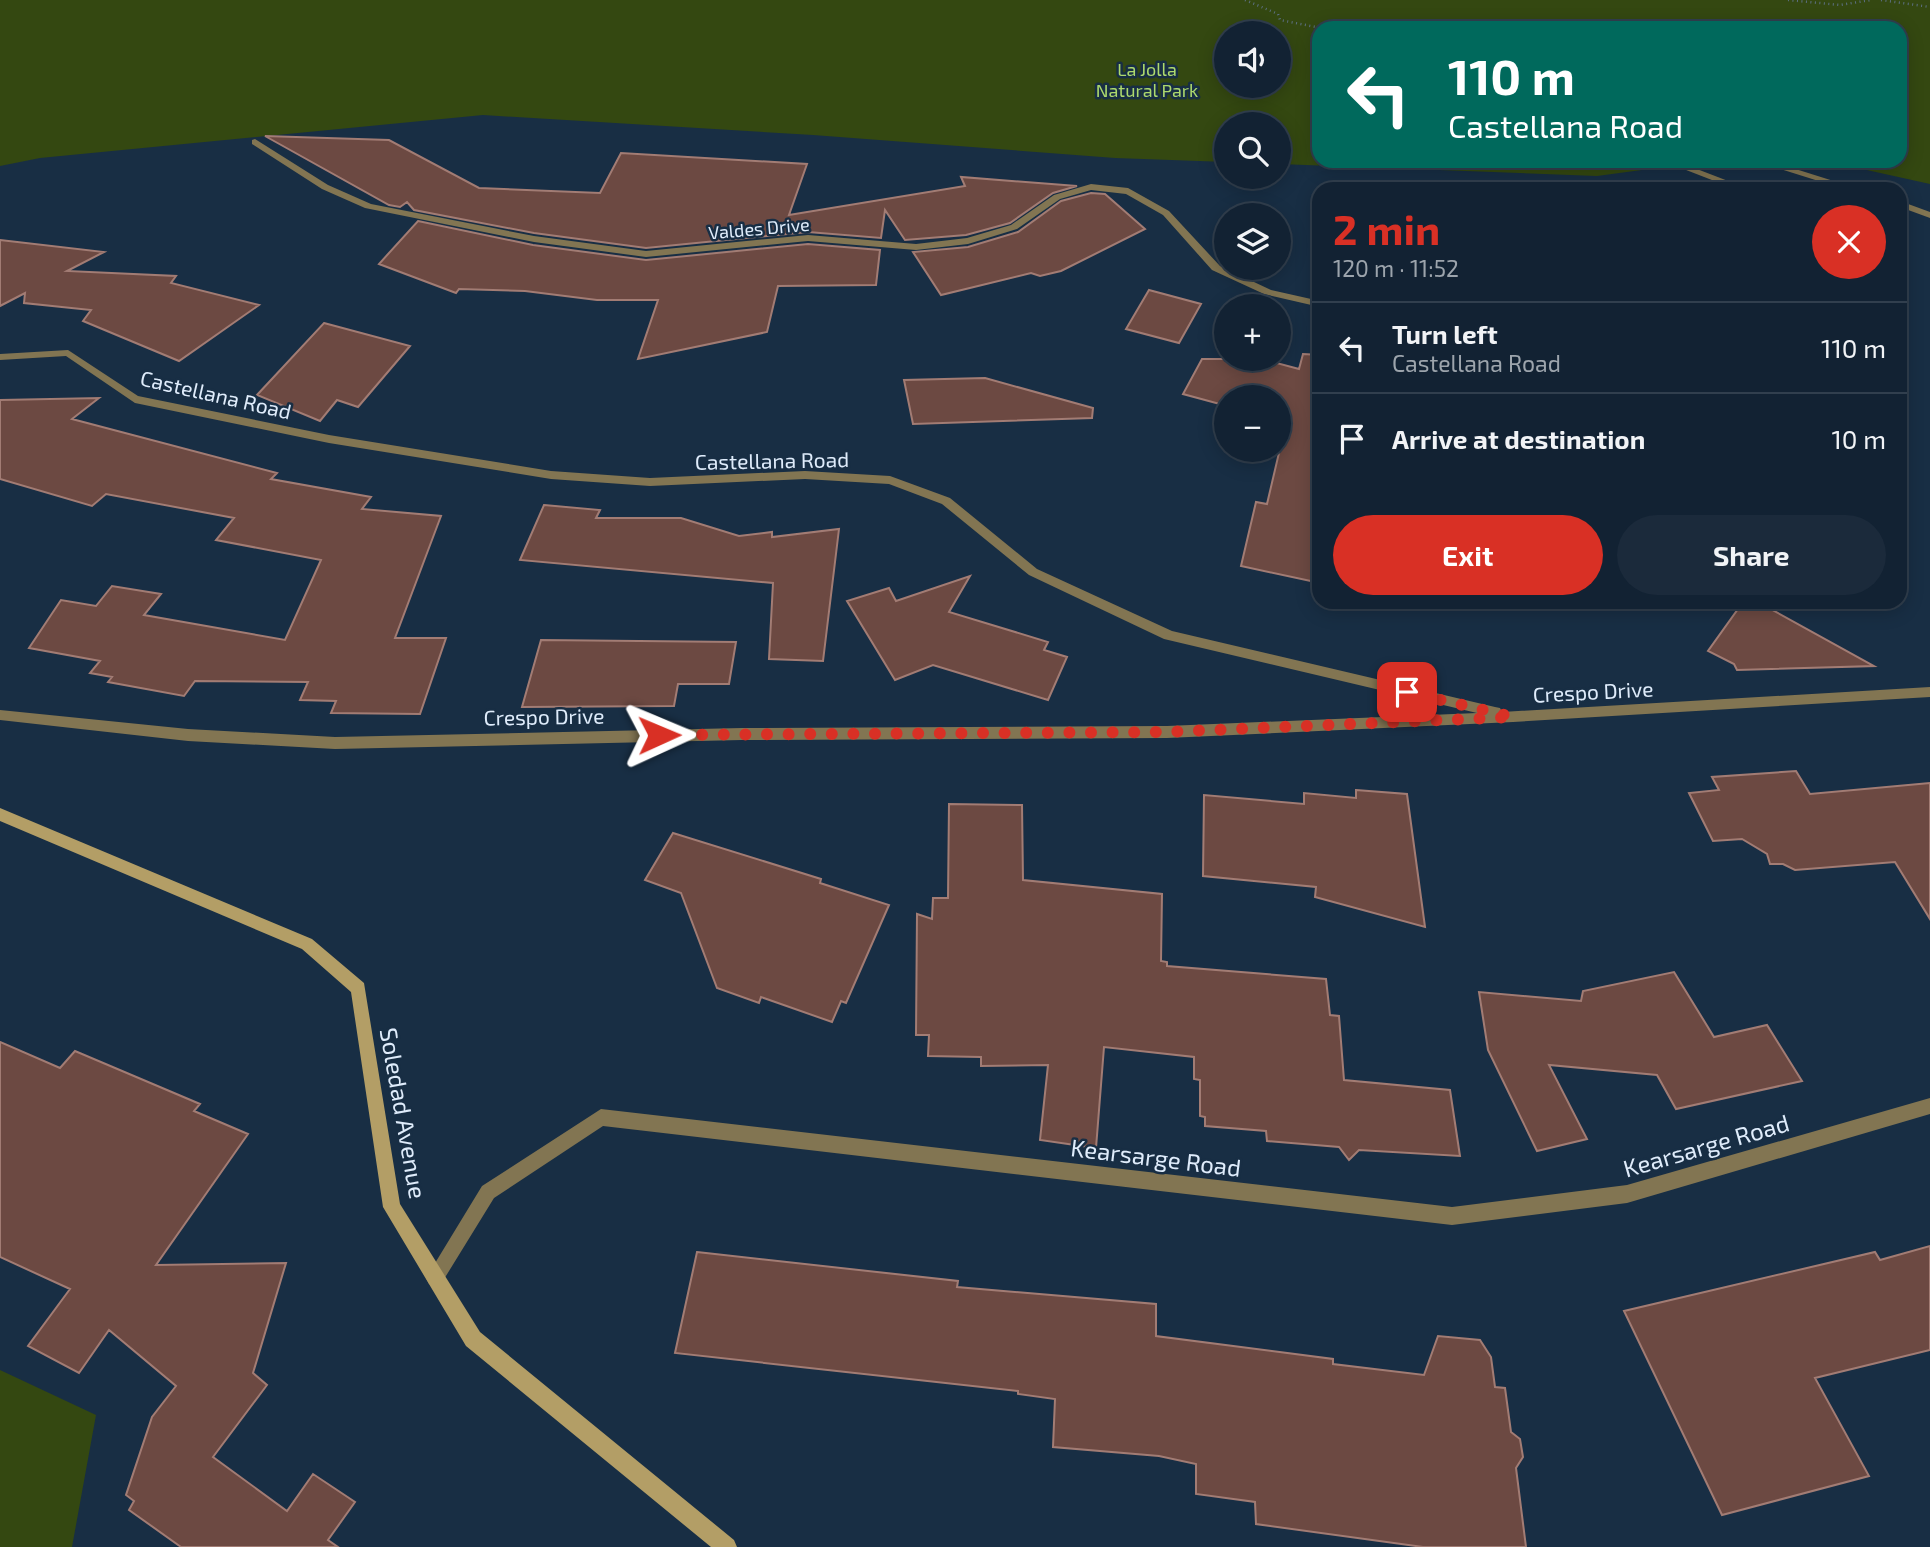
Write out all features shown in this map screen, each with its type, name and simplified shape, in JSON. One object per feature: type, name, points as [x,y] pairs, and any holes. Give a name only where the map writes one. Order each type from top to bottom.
[{"type":"street","name":"Valdes Drive","points":[[255,142],[325,187],[368,206],[534,239],[646,254],[808,238],[916,247],[968,241],[1014,227],[1057,197],[1091,187],[1128,191],[1166,213],[1216,268],[1268,292],[1312,302]]},
{"type":"street","points":[[1687,168],[1725,182]]},
{"type":"street","points":[[1784,168],[1830,182]]},
{"type":"street","points":[[1907,207],[1930,215]]},
{"type":"street","name":"Castellana Road","points":[[0,357],[68,353],[135,399],[329,439],[551,475],[649,482],[805,475],[890,480],[946,501],[1032,572],[1169,635],[1513,717]]},
{"type":"street","name":"Crespo Drive","points":[[0,715],[188,735],[335,743],[701,734],[1167,732],[1513,717],[1930,692]]},
{"type":"street","name":"Soledad Avenue","points":[[0,814],[307,944],[358,988],[392,1207],[472,1339],[727,1547]]},
{"type":"street","name":"Kearsarge Road","points":[[435,1278],[488,1192],[601,1117],[1452,1216],[1627,1194],[1930,1106]]},
{"type":"path","points":[[1245,0],[1278,14],[1280,20],[1312,26]]},
{"type":"path","points":[[1788,0],[1827,5],[1859,4],[1871,0]]},
{"type":"path","points":[[1881,0],[1930,7]]},
{"type":"green space","name":"La Jolla Natural Park","points":[[0,0],[1930,0],[1930,184],[1858,168],[1907,168],[1907,21],[1312,21],[1312,165],[1291,164],[1291,112],[1214,112],[1214,162],[1115,158],[813,135],[483,115],[40,158],[0,166]]},
{"type":"green space","name":"La Jolla Natural Park","points":[[1385,168],[1657,168],[1597,176]]},
{"type":"green space","points":[[0,1370],[96,1415],[72,1547],[0,1547]]},
{"type":"building","points":[[265,136],[389,140],[479,188],[600,193],[621,153],[807,164],[789,215],[965,186],[961,177],[1077,186],[1053,193],[1010,223],[966,235],[905,240],[885,210],[881,238],[808,232],[646,248],[534,233],[414,210],[407,202],[400,207],[389,205]]},
{"type":"building","points":[[1091,193],[1105,194],[1145,229],[1061,271],[1040,276],[1031,273],[941,295],[913,252],[968,247],[1018,232],[1061,201]]},
{"type":"building","points":[[418,221],[533,245],[646,260],[808,244],[880,250],[876,285],[778,286],[767,332],[638,359],[658,300],[597,300],[525,291],[459,289],[456,293],[379,264]]},
{"type":"building","points":[[0,240],[104,252],[67,271],[176,276],[171,283],[259,305],[179,361],[83,321],[91,310],[24,303],[25,293],[0,306]]},
{"type":"building","points":[[1149,290],[1201,304],[1179,343],[1126,329]]},
{"type":"building","points":[[324,323],[410,346],[358,407],[337,400],[320,421],[257,395]]},
{"type":"building","points":[[1303,354],[1312,355],[1312,581],[1241,566],[1256,502],[1267,504],[1277,462],[1291,462],[1291,385],[1214,385],[1214,402],[1183,394],[1202,359],[1214,359],[1214,371],[1291,371],[1291,367],[1299,369]]},
{"type":"building","points":[[985,378],[1093,408],[1092,418],[913,424],[904,380]]},
{"type":"building","points":[[99,398],[72,419],[277,473],[271,479],[371,497],[362,509],[441,516],[395,638],[446,638],[420,714],[331,713],[336,701],[300,700],[308,682],[195,681],[184,696],[108,682],[112,677],[90,673],[100,661],[29,648],[61,600],[96,606],[112,586],[161,594],[144,615],[285,640],[321,560],[216,540],[234,518],[106,494],[92,506],[0,479],[0,400]]},
{"type":"building","points":[[544,505],[600,510],[596,518],[681,518],[739,536],[772,532],[772,537],[839,529],[823,661],[769,659],[773,583],[520,560]]},
{"type":"building","points":[[970,576],[949,612],[1048,642],[1044,650],[1067,657],[1048,700],[933,665],[895,680],[847,601],[889,588],[896,601]]},
{"type":"building","points":[[1738,609],[1771,609],[1874,666],[1737,670],[1734,664],[1708,651]]},
{"type":"building","points":[[541,640],[736,642],[729,684],[678,684],[674,706],[522,707]]},
{"type":"building","points":[[1796,771],[1810,794],[1930,783],[1930,919],[1895,862],[1795,870],[1783,864],[1770,864],[1767,854],[1742,839],[1713,841],[1689,793],[1719,790],[1712,777]]},
{"type":"building","points":[[1356,790],[1407,794],[1425,927],[1315,897],[1316,887],[1203,876],[1204,795],[1304,804],[1304,793],[1356,798]]},
{"type":"building","points":[[949,804],[1022,805],[1023,880],[1162,894],[1161,961],[1167,962],[1167,966],[1326,979],[1330,1015],[1339,1016],[1344,1080],[1450,1090],[1460,1156],[1359,1150],[1349,1160],[1339,1147],[1267,1141],[1266,1131],[1205,1126],[1205,1117],[1200,1116],[1200,1080],[1194,1079],[1194,1057],[1104,1047],[1096,1148],[1040,1140],[1048,1065],[981,1066],[981,1057],[928,1056],[929,1035],[916,1035],[917,914],[932,919],[933,898],[948,898]]},
{"type":"building","points":[[673,833],[821,879],[820,883],[889,905],[846,1003],[841,1001],[832,1022],[761,997],[759,1003],[717,988],[681,893],[645,880]]},
{"type":"building","points":[[1674,972],[1714,1037],[1767,1025],[1802,1081],[1676,1109],[1657,1075],[1549,1065],[1587,1139],[1537,1151],[1488,1050],[1479,992],[1581,1001],[1583,991]]},
{"type":"building","points":[[0,1042],[60,1068],[75,1051],[200,1104],[194,1111],[248,1134],[156,1265],[286,1263],[253,1373],[267,1385],[213,1457],[287,1511],[313,1474],[355,1502],[328,1540],[338,1547],[181,1547],[129,1510],[134,1501],[126,1495],[152,1417],[176,1386],[109,1330],[79,1373],[28,1346],[70,1289],[0,1257]]},
{"type":"building","points":[[1930,1246],[1930,1350],[1815,1378],[1869,1476],[1722,1515],[1624,1311],[1875,1252],[1880,1260]]},
{"type":"building","points":[[697,1252],[958,1281],[957,1287],[1156,1304],[1156,1336],[1333,1359],[1333,1364],[1424,1375],[1438,1336],[1480,1340],[1491,1357],[1495,1387],[1505,1388],[1511,1432],[1520,1439],[1523,1457],[1516,1468],[1526,1547],[1423,1547],[1256,1524],[1255,1502],[1196,1494],[1196,1464],[1159,1456],[1053,1447],[1055,1399],[1018,1394],[1018,1391],[675,1353]]},
{"type":"route","points":[[659,735],[1167,732],[1513,717],[1407,692]]}]
